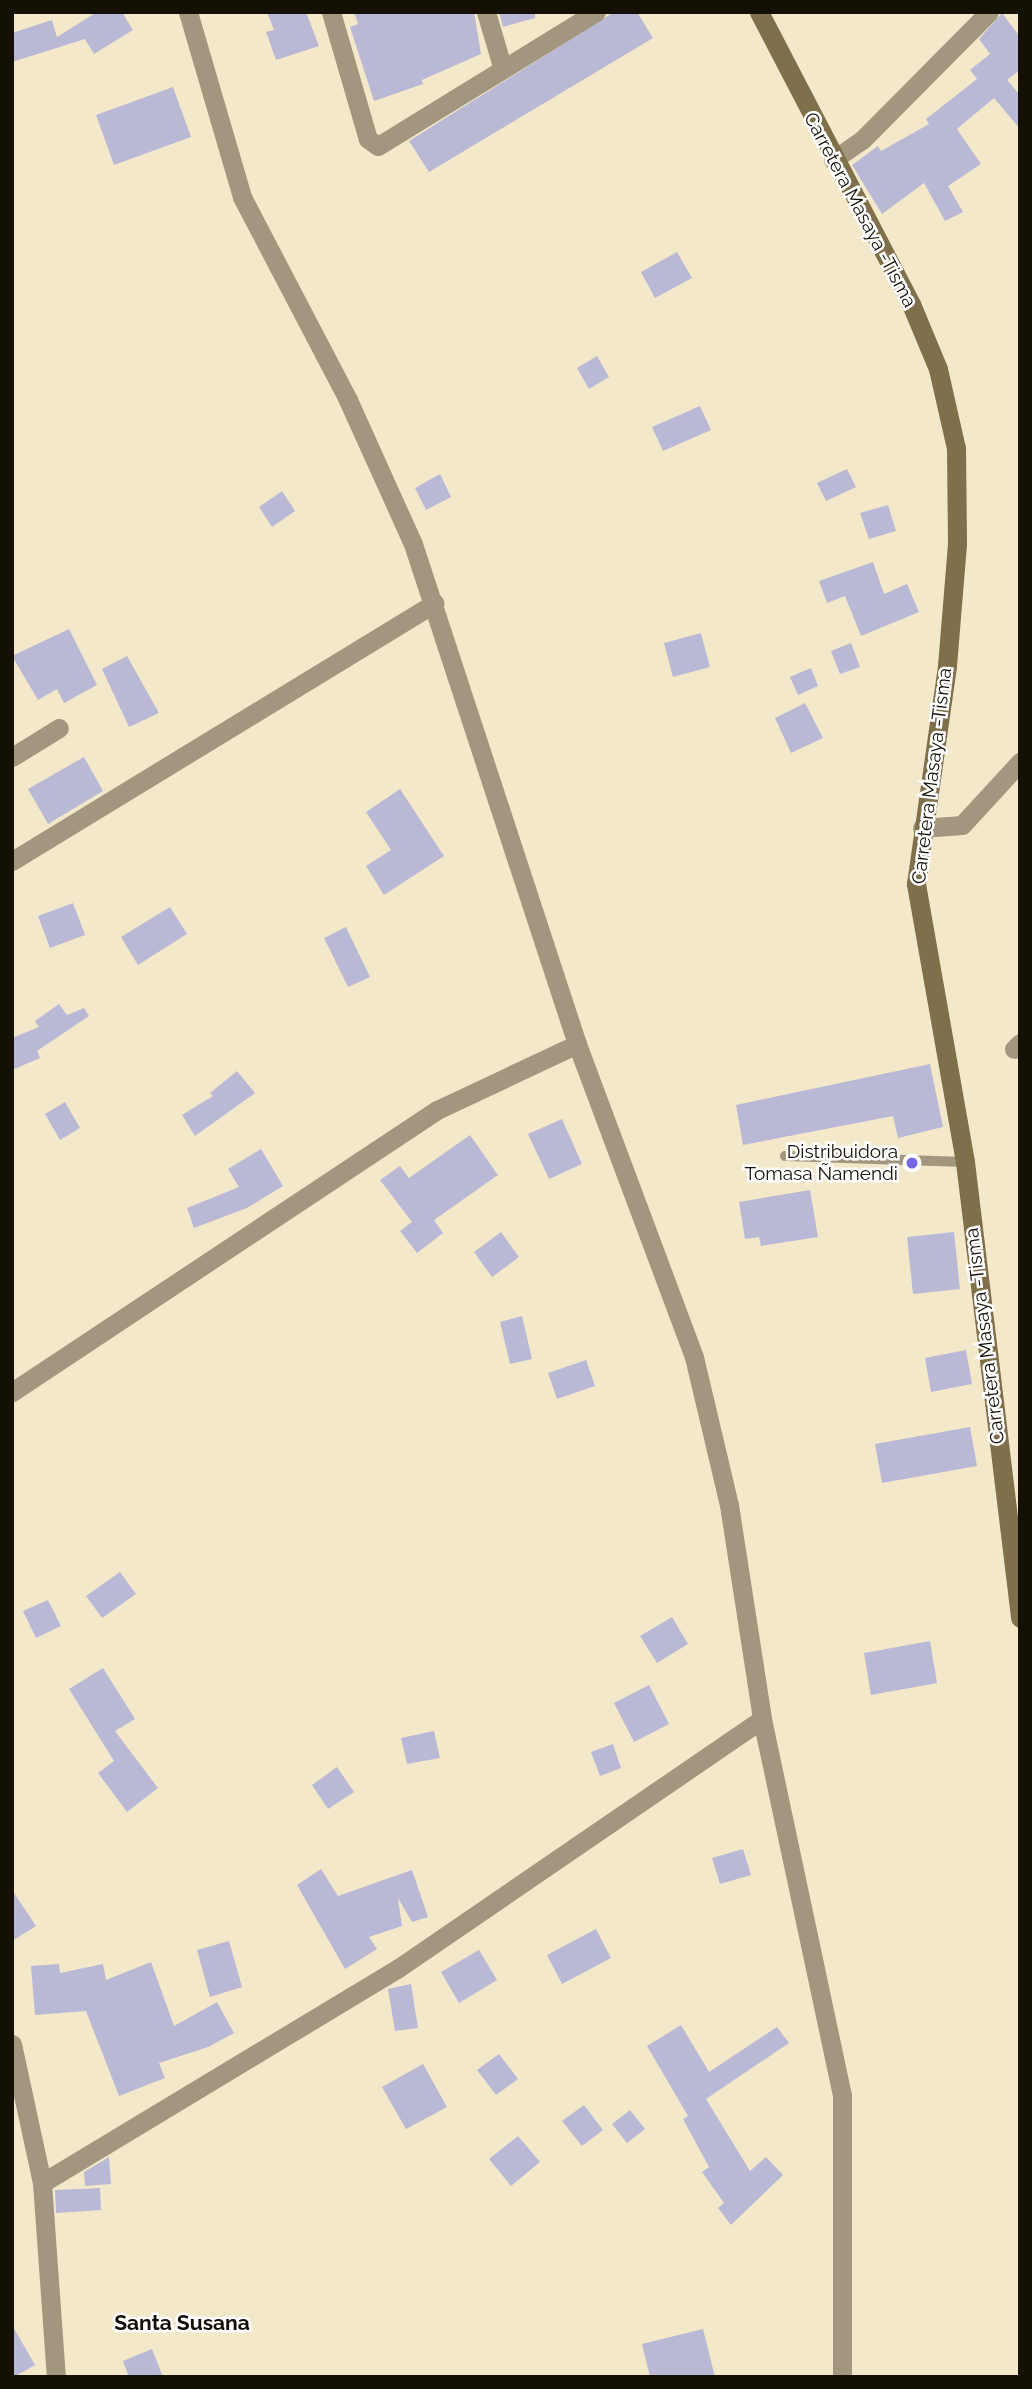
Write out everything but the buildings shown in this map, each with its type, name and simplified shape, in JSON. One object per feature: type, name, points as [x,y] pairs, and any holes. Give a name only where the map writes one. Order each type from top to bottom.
[{"type":"main road","name":"Carretera Masaya -Tisma","points":[[760,12],[833,160],[911,304],[938,369],[956,448],[957,544],[948,652],[916,884],[965,1162],[1020,1618]]},
{"type":"street","points":[[188,12],[242,197],[348,400],[413,544],[577,1044],[694,1357],[729,1505],[762,1718],[842,2095],[842,2377]]},
{"type":"street","points":[[331,12],[373,146],[502,66],[596,12]]},
{"type":"street","points":[[486,12],[502,66]]},
{"type":"street","points":[[833,160],[862,140],[989,12]]},
{"type":"street","points":[[12,861],[434,603]]},
{"type":"street","points":[[12,757],[59,728]]},
{"type":"street","points":[[922,828],[962,825],[1020,762]]},
{"type":"street","points":[[12,1392],[438,1110],[577,1044]]},
{"type":"street","points":[[42,2183],[397,1969],[762,1718]]},
{"type":"street","points":[[12,2044],[42,2183],[56,2377]]},
{"type":"lane","points":[[785,1156],[965,1162]]},
{"type":"place","name":"Distribuidora Tomasa Ñamendi","points":[[912,1163]]},
{"type":"district","name":"Santa Susana","points":[[182,2323]]}]
